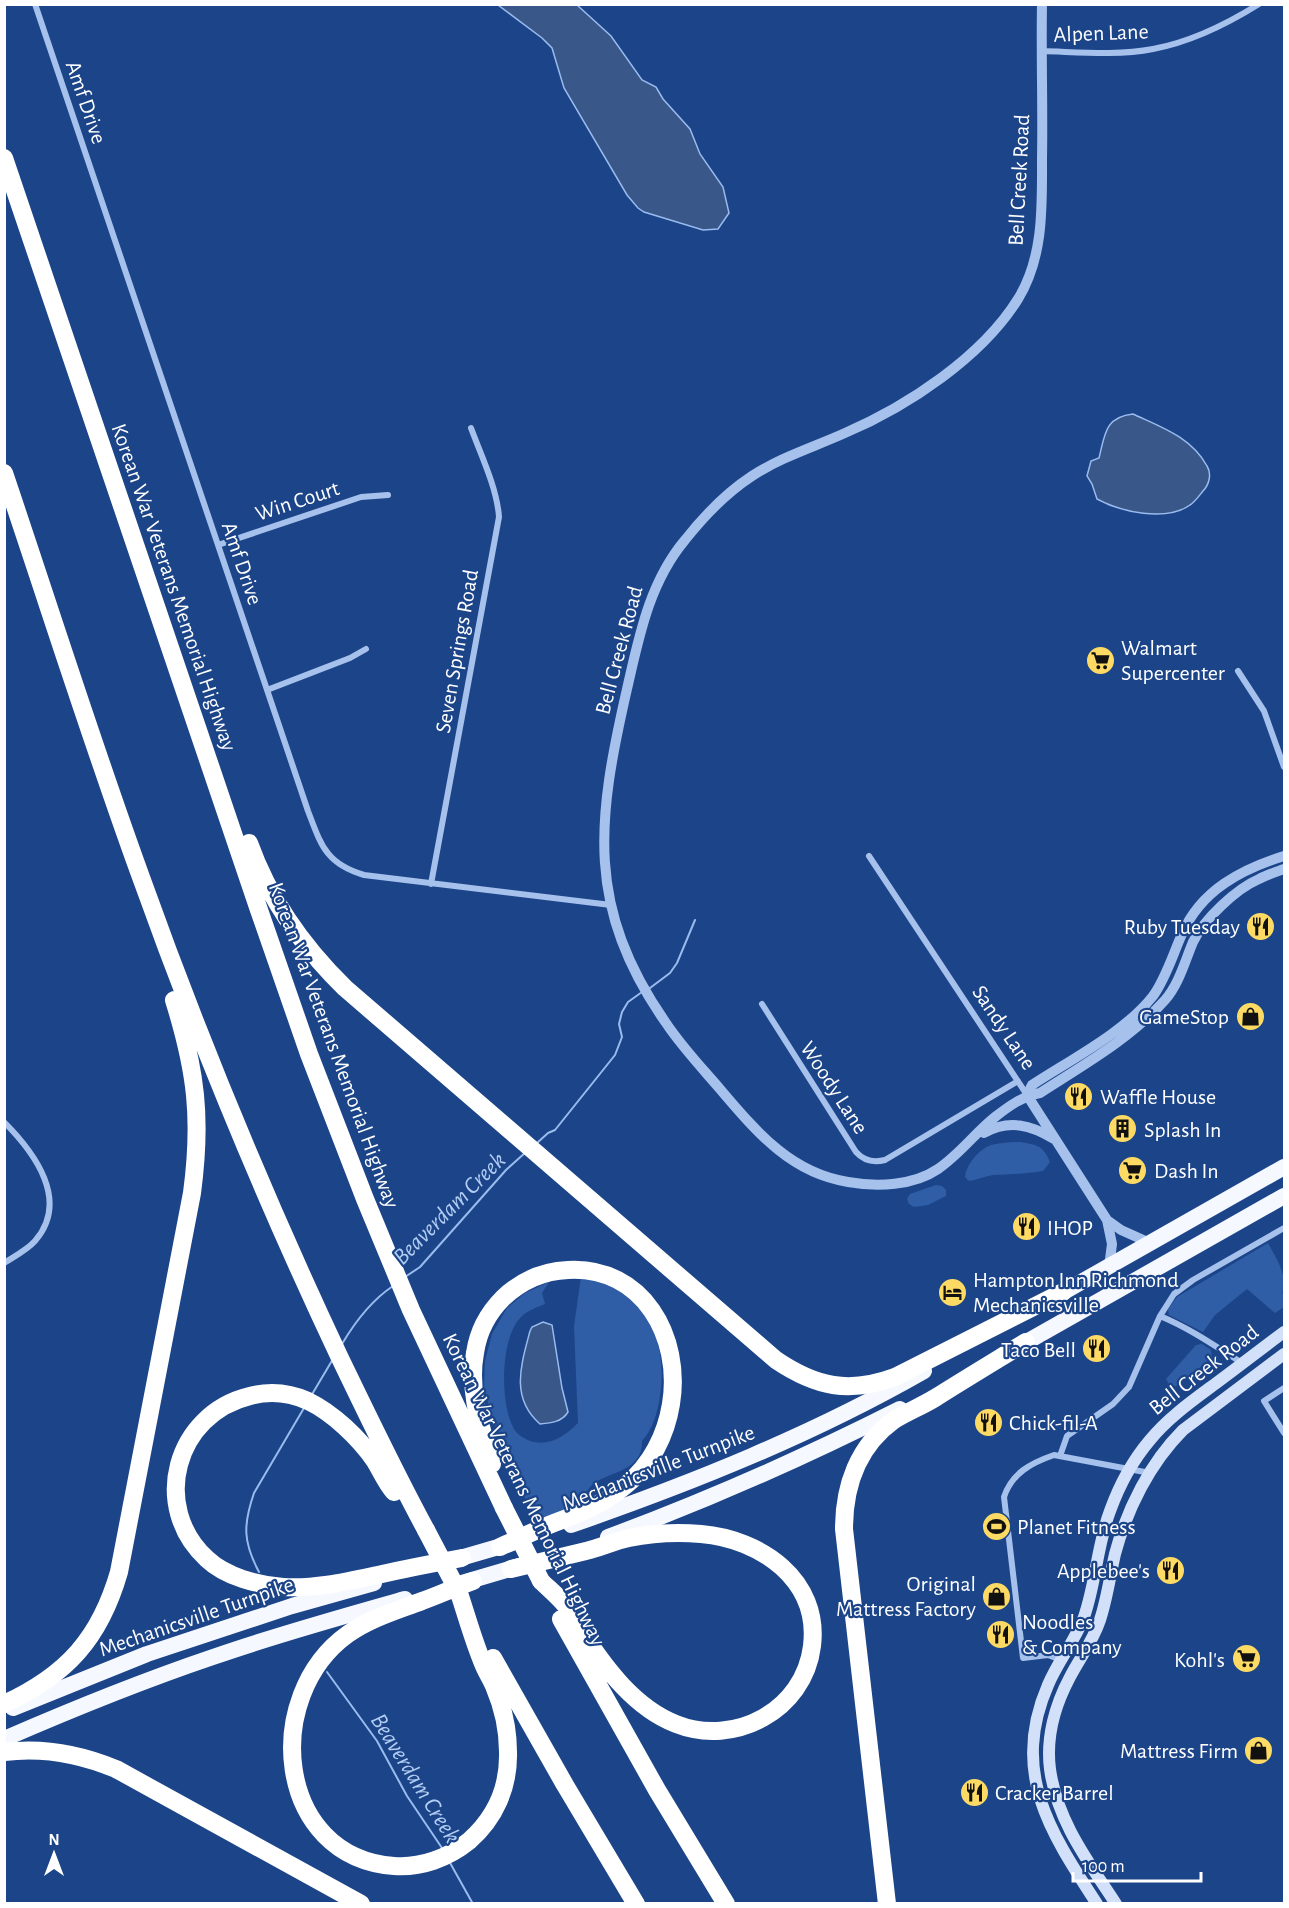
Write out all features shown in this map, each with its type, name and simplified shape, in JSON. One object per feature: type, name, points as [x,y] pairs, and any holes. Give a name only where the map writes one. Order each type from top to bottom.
[{"type":"highway","name":"Korean War Veterans Memorial Highway","points":[[4,158],[302,1033],[383,1244],[411,1310],[501,1502],[628,1742],[726,1904]]},
{"type":"highway","points":[[4,473],[142,882],[245,1145],[322,1320],[459,1593],[476,1632],[636,1904]]},
{"type":"highway","points":[[199,733],[244,830],[268,889],[301,940],[320,964],[776,1360],[798,1374],[822,1384],[844,1387],[877,1384],[1063,1292]]},
{"type":"highway","points":[[4,1704],[44,1683],[75,1656],[96,1629],[113,1593],[124,1550],[192,1193],[198,1134],[193,1074],[184,1030],[142,882]]},
{"type":"highway","name":"Mechanicsville Turnpike","points":[[4,1711],[105,1670],[250,1619],[500,1547],[642,1500],[772,1448],[902,1384],[1284,1167]]},
{"type":"highway","name":"Mechanicsville Turnpike","points":[[4,1739],[82,1706],[215,1656],[300,1629],[511,1569],[632,1528],[758,1476],[861,1429],[1026,1342],[1284,1196]]},
{"type":"highway","points":[[1232,1226],[1284,1207]]},
{"type":"highway","points":[[500,1547],[580,1514],[609,1498],[641,1471],[659,1443],[673,1394],[672,1359],[661,1324],[647,1303],[629,1287],[601,1274],[582,1270],[559,1270],[544,1273],[518,1286],[497,1304],[489,1315],[482,1327],[475,1351],[473,1384],[481,1426],[491,1454],[501,1502]]},
{"type":"highway","points":[[888,1904],[844,1529],[844,1502],[847,1488],[858,1462],[872,1440],[883,1429],[1026,1342]]},
{"type":"highway","points":[[425,1529],[390,1488],[374,1460],[364,1448],[329,1414],[297,1397],[270,1393],[240,1398],[218,1409],[197,1428],[183,1452],[176,1479],[175,1492],[179,1516],[192,1543],[216,1566],[246,1579],[281,1587],[335,1585],[462,1558]]},
{"type":"highway","points":[[511,1569],[642,1536],[669,1533],[704,1534],[740,1542],[757,1548],[770,1557],[782,1566],[798,1585],[812,1622],[810,1659],[802,1678],[790,1696],[769,1716],[731,1731],[701,1731],[688,1728],[663,1718],[632,1695],[588,1642],[567,1606],[549,1592]]},
{"type":"highway","points":[[473,1581],[422,1602],[384,1614],[348,1634],[320,1661],[307,1682],[296,1709],[292,1738],[293,1764],[299,1792],[312,1819],[326,1835],[352,1855],[375,1863],[401,1867],[425,1864],[444,1857],[471,1839],[491,1816],[500,1799],[507,1771],[508,1753],[505,1721],[500,1701],[484,1666],[476,1632]]},
{"type":"highway","points":[[4,1752],[51,1751],[94,1760],[116,1769],[361,1904]]},
{"type":"main road","name":"Bell Creek Road","points":[[1097,1904],[1051,1829],[1036,1785],[1034,1766],[1036,1723],[1048,1685],[1085,1614],[1107,1522],[1119,1489],[1148,1441],[1187,1404],[1284,1332]]},
{"type":"main road","name":"Bell Creek Road","points":[[1116,1904],[1074,1839],[1065,1822],[1053,1786],[1050,1742],[1057,1707],[1071,1676],[1095,1634],[1106,1601],[1123,1531],[1130,1511],[1150,1473],[1165,1450],[1183,1430],[1284,1354]]},
{"type":"street","name":"Amf Drive","points":[[35,4],[308,811],[326,853],[342,866],[355,872],[431,884],[611,905]]},
{"type":"street","name":"Bell Creek Road","points":[[1042,4],[1042,194],[1037,253],[1026,284],[1005,318],[967,356],[884,416],[786,457],[752,476],[717,505],[692,531],[672,557],[650,600],[638,642],[609,776],[603,833],[611,905],[630,963],[667,1025],[690,1055],[766,1141],[798,1165],[817,1174],[847,1182],[883,1184],[909,1181],[930,1174],[1002,1112],[1027,1095],[1032,1085],[1122,1026],[1154,995],[1190,918],[1216,888],[1244,871],[1284,856]]},
{"type":"street","name":"Alpen Lane","points":[[1042,51],[1131,52],[1153,50],[1217,27],[1259,4]]},
{"type":"street","name":"Seven Springs Road","points":[[431,884],[499,517],[486,468],[471,428]]},
{"type":"street","name":"Win Court","points":[[218,545],[361,497],[388,495]]},
{"type":"street","points":[[267,690],[350,658],[366,649]]},
{"type":"street","points":[[1238,671],[1264,711],[1284,768]]},
{"type":"street","name":"Sandy Lane","points":[[869,856],[1107,1220],[1123,1232],[1150,1243]]},
{"type":"street","name":"Bell Creek Road","points":[[1027,1095],[1040,1094],[1121,1040],[1167,997],[1176,983],[1194,941],[1202,927],[1216,911],[1258,879],[1284,869]]},
{"type":"street","points":[[1239,892],[1284,878]]},
{"type":"street","name":"Woody Lane","points":[[762,1004],[856,1152],[864,1159],[885,1160],[1018,1081]]},
{"type":"street","points":[[4,1122],[25,1146],[45,1180],[51,1210],[42,1232],[34,1241],[4,1263]]},
{"type":"street","points":[[971,1140],[994,1127],[1012,1124],[1030,1127],[1057,1142]]},
{"type":"street","name":"Sandy Lane","points":[[1107,1220],[1112,1244],[1109,1267]]},
{"type":"street","points":[[1060,1456],[1067,1436],[1113,1404],[1129,1387],[1169,1299],[1180,1289],[1284,1228]]},
{"type":"street","points":[[1160,1316],[1195,1332],[1242,1363]]},
{"type":"street","points":[[1284,1388],[1264,1401],[1284,1433]]},
{"type":"street","points":[[1062,1660],[1048,1655],[1023,1658],[1004,1497],[1007,1489],[1014,1478],[1039,1460],[1054,1455],[1150,1473]]},
{"type":"shaded area","points":[[498,5],[577,5],[611,36],[642,80],[656,87],[663,99],[690,129],[700,154],[723,187],[729,213],[718,229],[703,230],[644,212],[638,208],[627,195],[564,88],[552,48]]},
{"type":"shaded area","points":[[1133,414],[1184,440],[1193,447],[1209,469],[1210,476],[1207,486],[1190,505],[1169,513],[1156,514],[1118,508],[1097,499],[1087,476],[1091,461],[1099,458],[1105,434],[1112,423]]},
{"type":"shaded area","points":[[1020,1142],[1035,1145],[1045,1152],[1050,1162],[1043,1171],[993,1175],[969,1181],[965,1177],[971,1163],[986,1147]]},
{"type":"shaded area","points":[[936,1185],[946,1190],[946,1196],[928,1205],[914,1207],[909,1204],[907,1199],[910,1194]]},
{"type":"shaded area","points":[[1268,1243],[1283,1274],[1284,1307],[1275,1313],[1247,1289],[1215,1315],[1203,1332],[1169,1315],[1168,1309],[1177,1297]]},
{"type":"shaded area","points":[[581,1277],[620,1291],[635,1303],[647,1318],[655,1334],[660,1353],[662,1373],[659,1401],[652,1425],[642,1441],[641,1451],[632,1464],[593,1484],[572,1508],[540,1519],[522,1494],[492,1419],[484,1387],[485,1361],[492,1334],[507,1308],[525,1293],[549,1282],[542,1293],[545,1304],[521,1317],[509,1340],[504,1370],[506,1402],[514,1429],[520,1436],[530,1441],[544,1443],[551,1441],[573,1428],[578,1423],[574,1326]]},
{"type":"shaded area","points":[[543,1322],[552,1325],[568,1412],[559,1420],[540,1424],[525,1403],[520,1380],[530,1331],[532,1327]]},
{"type":"shaded area","points":[[1202,1344],[1211,1350],[1212,1358],[1176,1386],[1170,1386],[1166,1379],[1196,1345]]},
{"type":"waterway","name":"Beaverdam Creek","points":[[650,988],[670,973],[677,963],[695,920]]},
{"type":"waterway","name":"Beaverdam Creek","points":[[537,1143],[555,1130],[615,1055],[622,1037],[619,1024],[622,1012],[628,1002],[642,992]]},
{"type":"waterway","name":"Beaverdam Creek","points":[[405,1277],[420,1267],[506,1170],[526,1152]]},
{"type":"waterway","name":"Beaverdam Creek","points":[[342,1344],[364,1312],[393,1286]]},
{"type":"waterway","name":"Beaverdam Creek","points":[[311,1396],[333,1359]]},
{"type":"waterway","name":"Beaverdam Creek","points":[[259,1572],[247,1542],[250,1504],[254,1493],[304,1408]]},
{"type":"waterway","name":"Beaverdam Creek","points":[[327,1672],[377,1741],[407,1796],[442,1848]]},
{"type":"waterway","name":"Beaverdam Creek","points":[[449,1861],[473,1904]]},
{"type":"place","name":"Walmart Supercenter","points":[[1100,660]]},
{"type":"place","name":"Ruby Tuesday","points":[[1261,926]]},
{"type":"place","name":"GameStop","points":[[1250,1016]]},
{"type":"place","name":"Waffle House","points":[[1079,1096]]},
{"type":"place","name":"Splash In","points":[[1123,1129]]},
{"type":"place","name":"Dash In","points":[[1133,1170]]},
{"type":"place","name":"IHOP","points":[[1026,1227]]},
{"type":"place","name":"Hampton Inn Richmond Mechanicsville","points":[[952,1292]]},
{"type":"place","name":"Taco Bell","points":[[1097,1349]]},
{"type":"place","name":"Chick-fil-A","points":[[988,1422]]},
{"type":"place","name":"Planet Fitness","points":[[996,1526]]},
{"type":"place","name":"Applebee's","points":[[1171,1570]]},
{"type":"place","name":"Original Mattress Factory","points":[[997,1596]]},
{"type":"place","name":"Noodles & Company","points":[[1001,1634]]},
{"type":"place","name":"Kohl's","points":[[1246,1659]]},
{"type":"place","name":"Mattress Firm","points":[[1259,1750]]},
{"type":"place","name":"Cracker Barrel","points":[[974,1792]]}]
